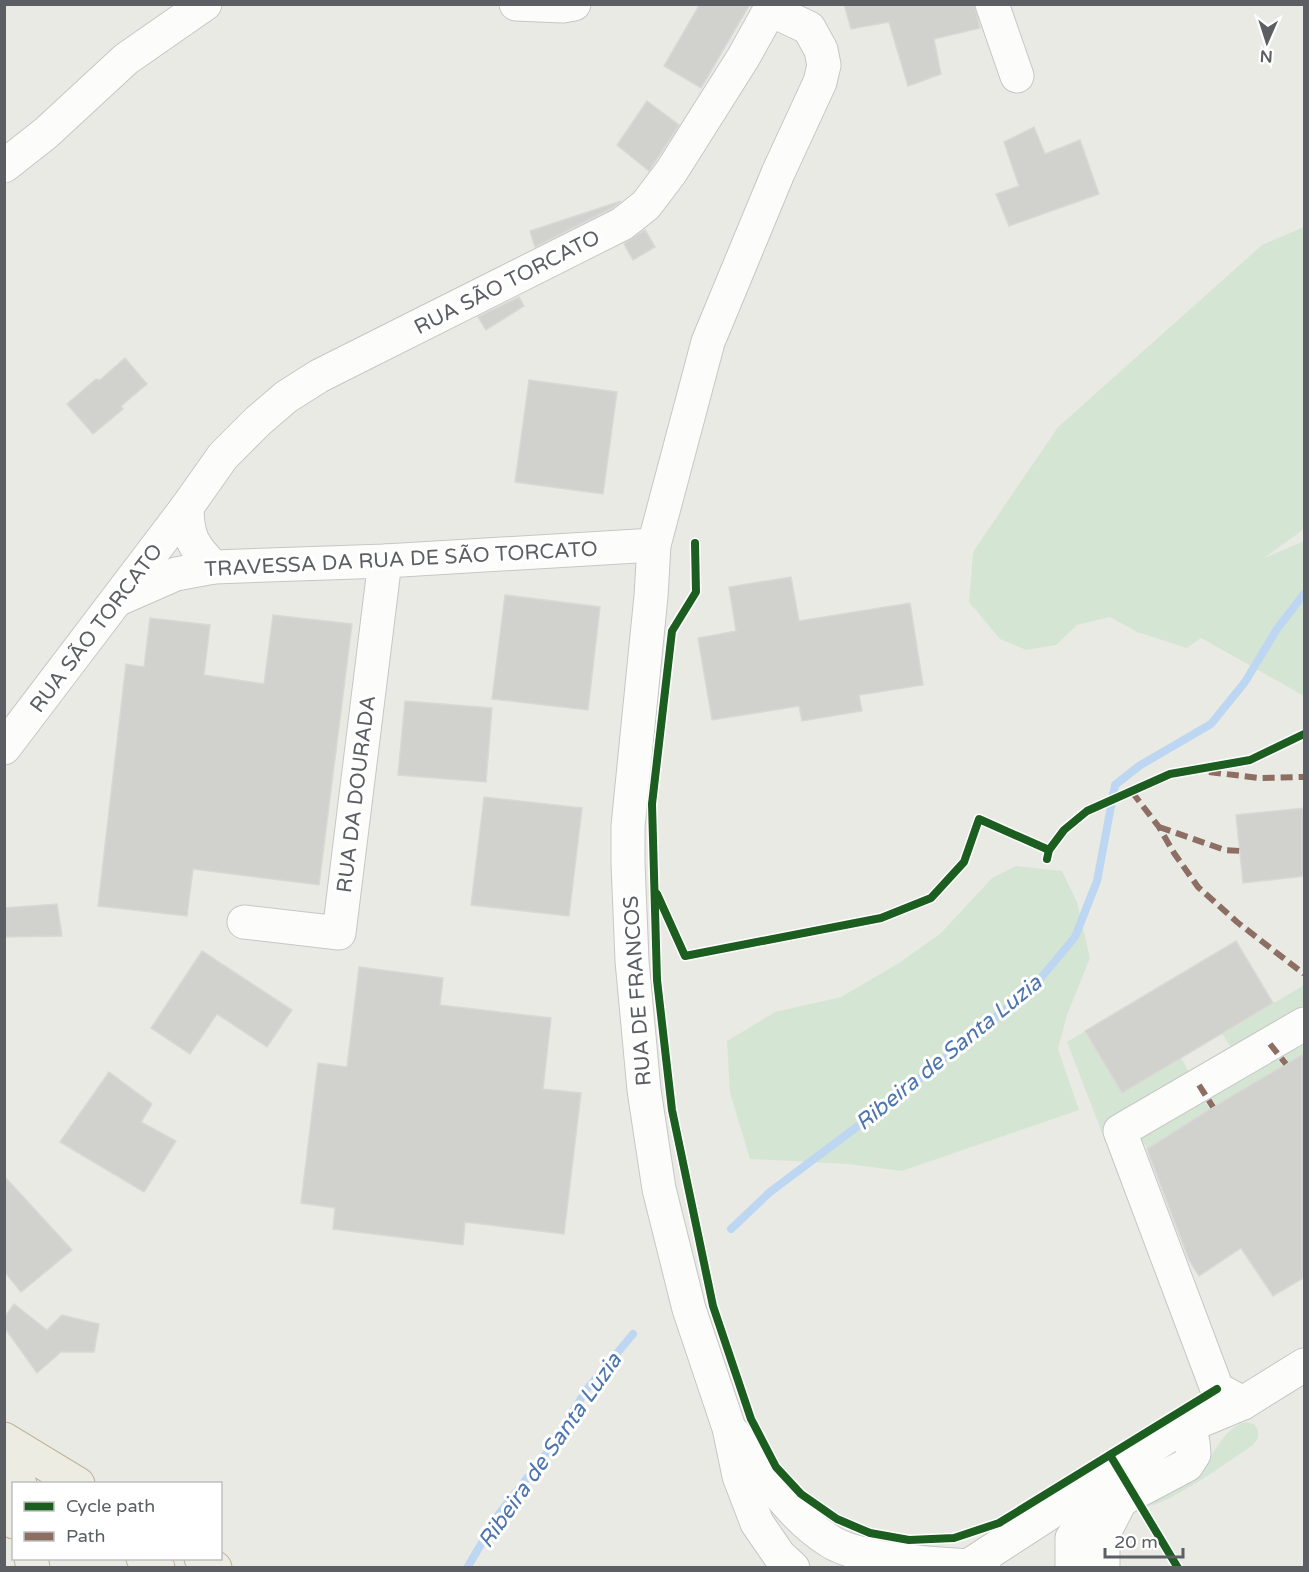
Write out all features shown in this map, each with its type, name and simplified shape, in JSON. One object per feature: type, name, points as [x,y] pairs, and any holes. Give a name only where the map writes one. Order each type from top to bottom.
[{"type":"highway","points":[[4,1439],[75,1482]]},
{"type":"highway","points":[[4,1474],[17,1482]]},
{"type":"street","points":[[4,166],[45,133],[126,59],[205,4]]},
{"type":"street","points":[[516,4],[563,6],[574,4]]},
{"type":"street","points":[[992,4],[1017,76]]},
{"type":"street","points":[[772,7],[808,16]]},
{"type":"street","name":"RUA SÃO TORCATO","points":[[4,748],[187,507],[223,456],[258,421],[286,397],[319,376],[622,224],[646,205],[695,134],[772,7]]},
{"type":"street","name":"RUA DE FRANCOS","points":[[793,1568],[779,1554],[757,1523],[739,1476],[729,1428],[689,1309],[659,1189],[644,1090],[632,961],[628,826],[654,545],[708,342],[778,173],[820,82],[824,64],[808,16]]},
{"type":"street","name":"RUA SÃO TORCATO","points":[[187,507],[187,530],[200,554],[214,567]]},
{"type":"street","name":"TRAVESSA DA RUA DE SÃO TORCATO","points":[[117,600],[176,574],[214,567],[385,561],[654,545]]},
{"type":"street","name":"RUA DA DOURADA","points":[[244,922],[339,933],[385,561]]},
{"type":"street","points":[[1244,1403],[1217,1389],[1120,1131],[1305,1024]]},
{"type":"street","points":[[972,1567],[1170,1435],[1188,1444],[1214,1440],[1244,1403],[1305,1365]]},
{"type":"street","name":"RUA DE FRANCOS","points":[[729,1428],[802,1520],[829,1542],[868,1556],[972,1567]]},
{"type":"street","points":[[1072,1568],[1072,1538],[1091,1512],[1122,1500],[1187,1465],[1188,1444]]},
{"type":"street","points":[[1103,1568],[1103,1535],[1122,1500]]},
{"type":"green space","points":[[1304,227],[1304,529],[1264,558],[1304,541],[1304,696],[1201,638],[1187,648],[1137,632],[1110,617],[1077,625],[1056,645],[1026,650],[1000,639],[969,602],[973,552],[1058,427],[1262,245]]},
{"type":"green space","points":[[1016,866],[1062,871],[1077,902],[1090,958],[1067,1015],[1058,1049],[1079,1110],[902,1171],[848,1164],[750,1159],[730,1093],[727,1041],[775,1012],[841,997],[899,963],[941,933],[992,878]]},
{"type":"green space","points":[[1304,985],[1304,1005],[1231,1047],[1222,1034]]},
{"type":"green space","points":[[1085,1031],[1122,1093],[1181,1058],[1189,1072],[1112,1116],[1115,1141],[1106,1143],[1067,1042]]},
{"type":"green space","points":[[1304,1035],[1304,1053],[1289,1063],[1280,1050]]},
{"type":"green space","points":[[1273,1055],[1283,1066],[1216,1105],[1208,1092]]},
{"type":"green space","points":[[1201,1096],[1210,1109],[1148,1149],[1137,1134]]},
{"type":"green space","points":[[1246,1422],[1254,1424],[1258,1430],[1258,1438],[1253,1445],[1186,1489],[1149,1506],[1153,1500],[1196,1474],[1226,1435],[1238,1425]]},
{"type":"building","points":[[700,4],[750,4],[701,88],[664,66]]},
{"type":"building","points":[[844,4],[974,4],[980,28],[934,39],[941,74],[908,86],[889,22],[851,29]]},
{"type":"building","points":[[647,101],[679,125],[649,171],[617,145]]},
{"type":"building","points":[[1034,127],[1045,154],[1080,140],[1099,194],[1009,226],[996,194],[1019,186],[1004,142]]},
{"type":"building","points":[[621,201],[612,208],[535,247],[530,231]]},
{"type":"building","points":[[645,230],[655,247],[633,260],[624,244]]},
{"type":"building","points":[[519,297],[524,306],[486,330],[478,317]]},
{"type":"building","points":[[125,358],[147,384],[121,406],[123,409],[93,434],[67,404]]},
{"type":"building","points":[[529,380],[617,392],[603,494],[515,482]]},
{"type":"building","points":[[791,577],[799,621],[910,603],[923,685],[859,695],[862,711],[802,721],[799,706],[712,720],[698,638],[736,631],[729,587]]},
{"type":"building","points":[[505,595],[600,607],[588,710],[492,699]]},
{"type":"building","points":[[273,615],[352,624],[319,885],[193,869],[187,916],[98,906],[126,664],[144,667],[150,618],[210,625],[204,675],[264,684]]},
{"type":"building","points":[[405,701],[492,708],[486,782],[398,775]]},
{"type":"building","points":[[484,797],[582,808],[569,916],[471,905]]},
{"type":"building","points":[[1305,808],[1305,876],[1243,883],[1236,815]]},
{"type":"building","points":[[57,904],[62,936],[4,937],[4,908]]},
{"type":"building","points":[[1236,941],[1273,1003],[1122,1093],[1085,1031]]},
{"type":"building","points":[[202,951],[292,1010],[267,1047],[217,1014],[190,1054],[151,1028]]},
{"type":"building","points":[[359,967],[443,978],[440,1005],[551,1018],[543,1089],[581,1093],[564,1234],[465,1222],[463,1245],[333,1229],[335,1208],[301,1203],[318,1063],[347,1067]]},
{"type":"building","points":[[1305,1053],[1305,1277],[1273,1296],[1241,1248],[1199,1276],[1189,1260],[1147,1149]]},
{"type":"building","points":[[109,1072],[152,1104],[141,1122],[176,1141],[144,1192],[60,1142]]},
{"type":"building","points":[[4,1176],[72,1250],[21,1292],[4,1271]]},
{"type":"building","points":[[14,1304],[47,1330],[62,1315],[99,1324],[94,1352],[61,1352],[37,1373],[4,1327],[4,1318]]},
{"type":"waterway","name":"Ribeira de Santa Luzia","points":[[731,1229],[770,1192],[902,1093],[1035,985],[1075,937],[1097,881],[1115,785],[1139,766],[1211,724],[1245,682],[1277,629],[1304,594]]},
{"type":"waterway","name":"Ribeira de Santa Luzia","points":[[467,1568],[499,1514],[549,1450],[587,1389],[633,1334]]},
{"type":"marked path","points":[[1209,772],[1259,778],[1304,777]]},
{"type":"marked path","points":[[1132,792],[1159,827],[1198,887],[1237,922],[1304,974]]},
{"type":"marked path","points":[[1159,827],[1225,850],[1241,851]]},
{"type":"marked path","points":[[1270,1044],[1286,1064]]},
{"type":"marked path","points":[[1199,1085],[1213,1107]]},
{"type":"cycle path","points":[[695,543],[696,592],[672,631],[652,804],[657,980],[672,1110],[713,1306],[751,1419],[776,1467],[801,1494],[837,1519],[870,1533],[909,1540],[954,1538],[999,1523],[1217,1389]]},
{"type":"cycle path","points":[[1047,859],[1049,850],[1064,830],[1087,811],[1170,774],[1250,760],[1304,734]]},
{"type":"cycle path","points":[[657,894],[685,956],[881,918],[931,898],[964,862],[979,819],[1049,850]]},
{"type":"cycle path","points":[[1110,1455],[1178,1568]]}]
